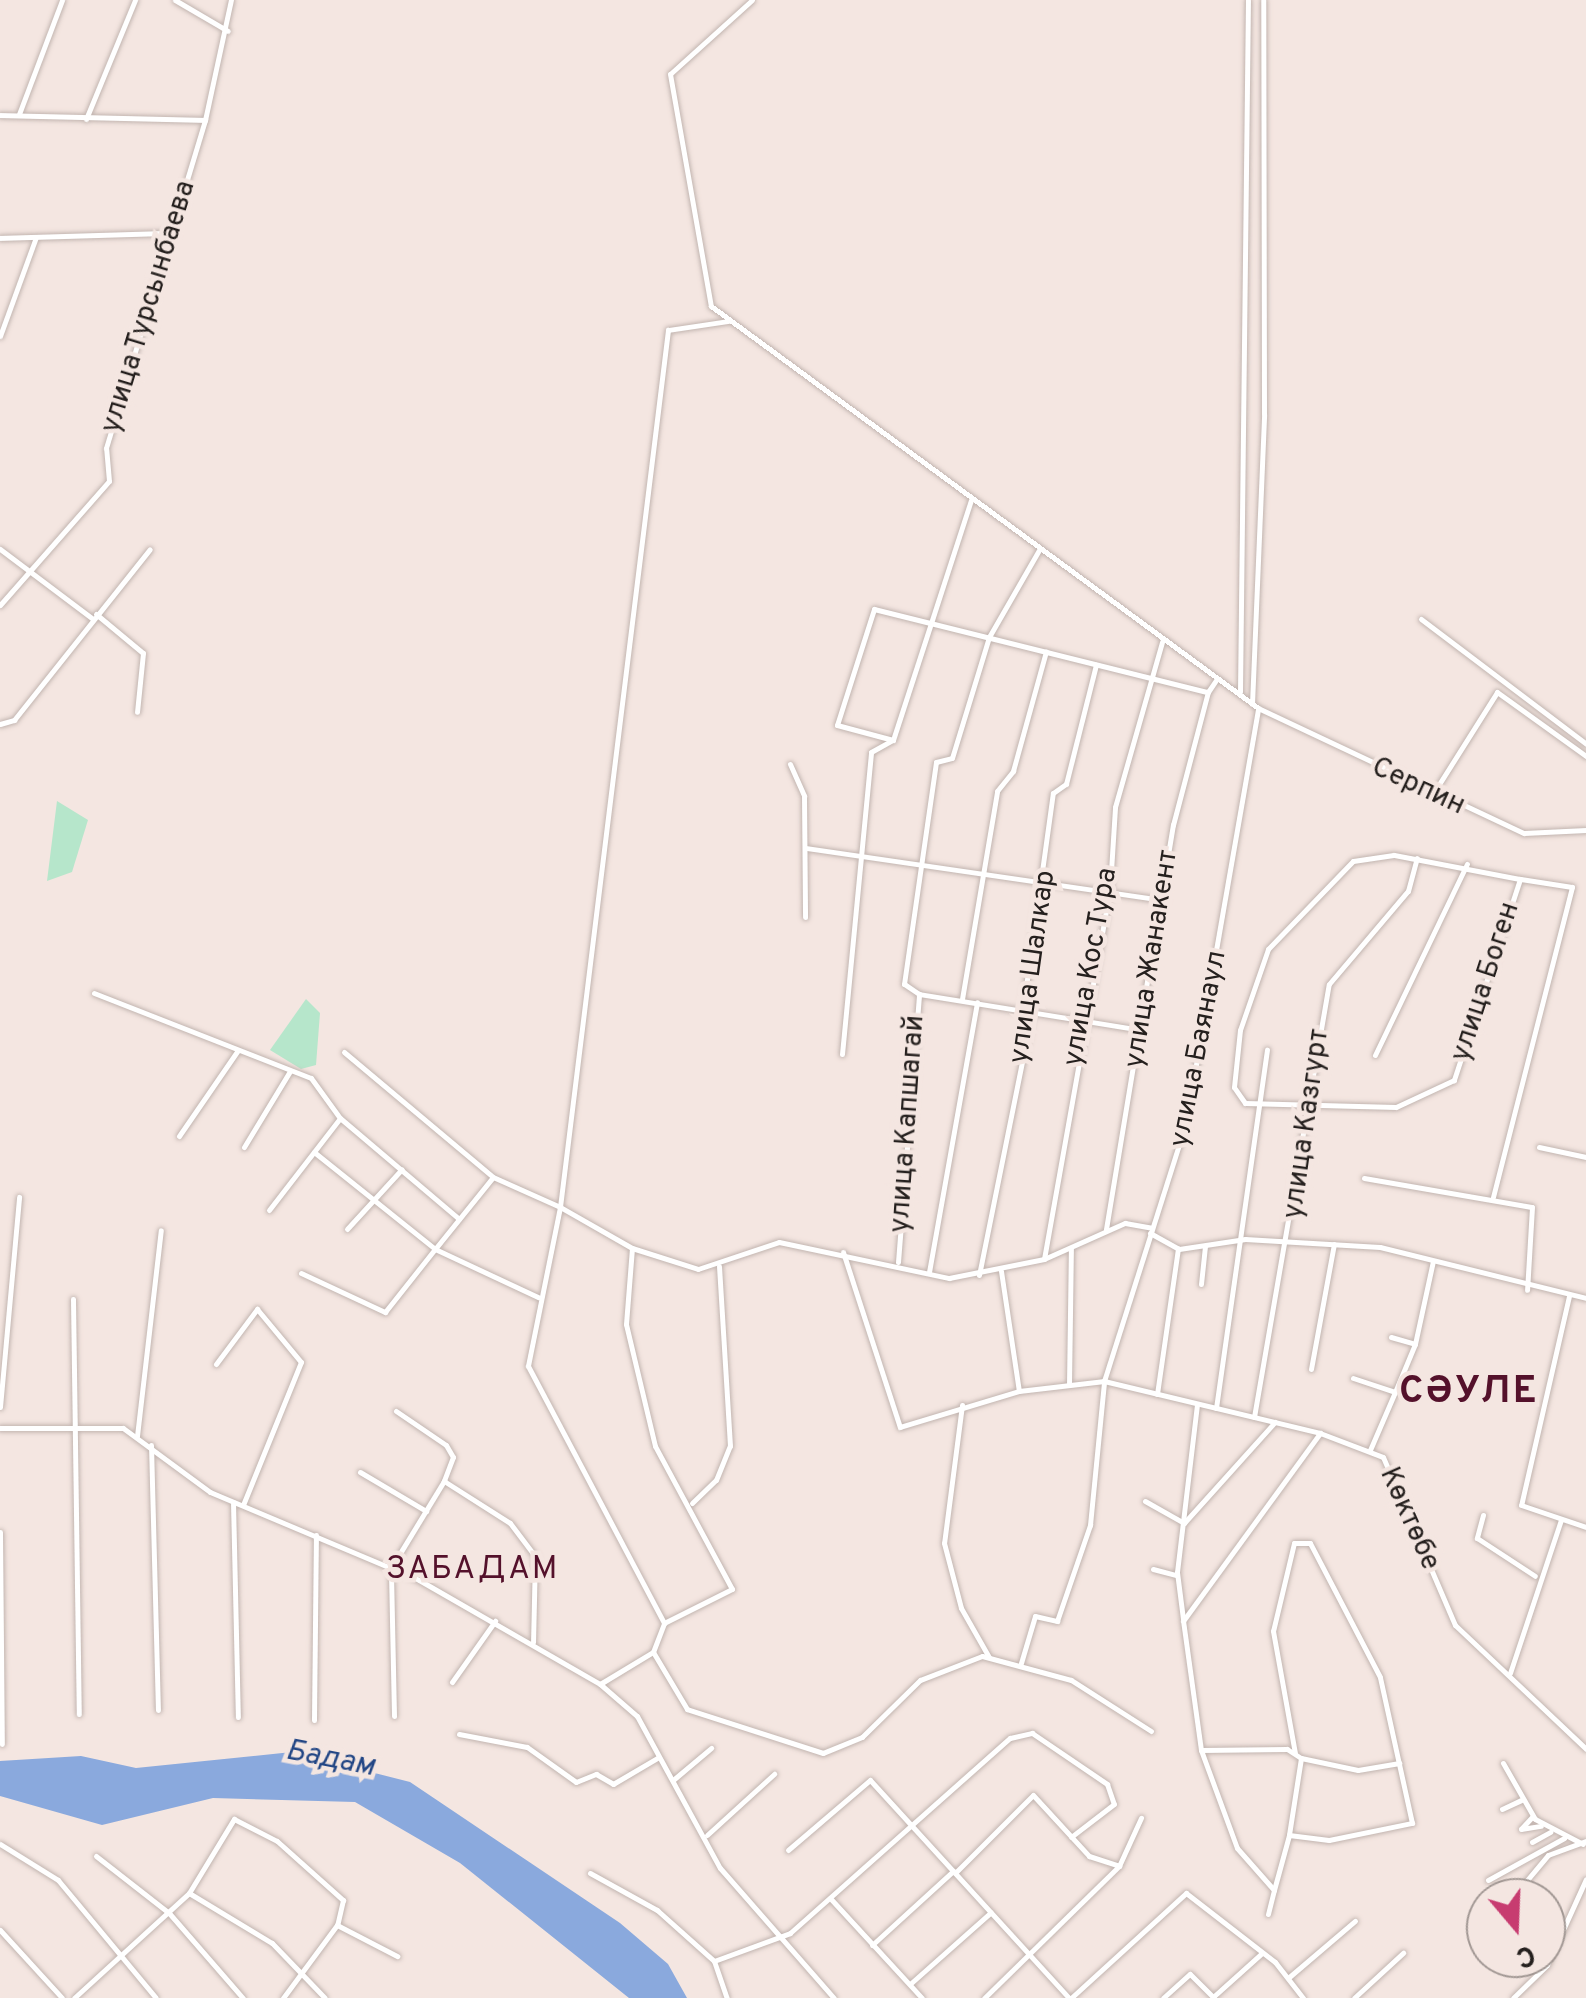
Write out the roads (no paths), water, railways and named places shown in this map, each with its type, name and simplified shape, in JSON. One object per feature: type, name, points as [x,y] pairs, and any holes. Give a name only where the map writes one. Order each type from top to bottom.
[{"type":"street","points":[[18,116],[62,0]]},
{"type":"street","points":[[86,120],[135,0]]},
{"type":"street","points":[[174,0],[228,31]]},
{"type":"street","name":"улица Турсынбаева","points":[[0,605],[110,481],[106,448],[205,120],[228,31],[231,0]]},
{"type":"street","points":[[1240,694],[1248,0]]},
{"type":"street","name":"улица Баянаул","points":[[1020,1663],[1034,1616],[1057,1621],[1090,1525],[1104,1382],[1151,1230],[1216,978],[1255,706],[1264,414],[1263,0]]},
{"type":"street","name":"Серпин","points":[[750,1],[670,74],[702,293],[729,321],[1162,642],[1255,706],[1431,797],[1524,833],[1586,830]]},
{"type":"street","points":[[0,115],[205,120]]},
{"type":"street","points":[[0,238],[171,233]]},
{"type":"street","points":[[0,336],[36,237]]},
{"type":"street","points":[[600,1684],[656,1653],[664,1622],[533,1385],[538,1296],[560,1207],[668,330],[729,321]]},
{"type":"street","points":[[842,1054],[866,853],[871,752],[893,740],[971,500]]},
{"type":"street","points":[[0,724],[14,720],[150,548]]},
{"type":"street","points":[[0,549],[144,653],[137,712]]},
{"type":"street","name":"улица Капшагай","points":[[898,1262],[919,994],[904,984],[936,762],[952,758],[989,637],[1039,550]]},
{"type":"street","points":[[893,740],[837,725],[870,612],[931,622],[1208,692]]},
{"type":"street","points":[[1421,620],[1586,744]]},
{"type":"street","name":"улица Кос Тура","points":[[1044,1259],[1081,1019],[1110,887],[1115,807],[1148,678],[1162,642]]},
{"type":"street","points":[[962,999],[997,790],[1013,770],[1046,652]]},
{"type":"street","name":"улица Шалкар","points":[[979,1274],[1028,1008],[1047,877],[1053,793],[1066,784],[1096,665]]},
{"type":"street","name":"улица Жанакент","points":[[1106,1229],[1164,900],[1173,825],[1208,692],[1216,680]]},
{"type":"street","points":[[1431,797],[1497,692],[1586,756]]},
{"type":"street","points":[[790,764],[804,796],[805,917]]},
{"type":"street","points":[[806,848],[1047,877],[1164,900]]},
{"type":"street","name":"улица Боген","points":[[1417,858],[1466,864],[1520,879],[1454,1080],[1396,1106],[1310,1110],[1260,1105],[1234,1088],[1246,998],[1268,949],[1353,861],[1417,858]]},
{"type":"street","name":"улица Казгурт","points":[[1254,1418],[1289,1240],[1329,984],[1408,891],[1417,858]]},
{"type":"street","points":[[1375,1054],[1466,864]]},
{"type":"street","points":[[1493,1197],[1572,887],[1520,879]]},
{"type":"street","points":[[94,992],[312,1078],[340,1118],[459,1219]]},
{"type":"street","points":[[919,994],[1028,1008],[1141,1030]]},
{"type":"street","points":[[929,1272],[978,1002]]},
{"type":"street","points":[[179,1136],[238,1050]]},
{"type":"street","points":[[1216,1408],[1245,1239],[1267,1050]]},
{"type":"street","points":[[344,1052],[493,1177],[560,1207],[632,1248],[676,1266],[719,1266],[779,1242],[898,1262],[929,1272],[979,1274],[1044,1259],[1106,1229],[1151,1230],[1178,1247],[1245,1239],[1334,1244],[1433,1261],[1527,1290],[1586,1298]]},
{"type":"street","points":[[244,1147],[290,1071]]},
{"type":"street","points":[[269,1210],[340,1118]]},
{"type":"street","points":[[1540,1147],[1586,1157]]},
{"type":"street","points":[[314,1152],[435,1249],[538,1296]]},
{"type":"street","points":[[347,1229],[402,1169]]},
{"type":"street","points":[[301,1273],[385,1312],[493,1177]]},
{"type":"street","points":[[1364,1178],[1493,1197],[1532,1207],[1527,1290]]},
{"type":"street","points":[[0,1407],[19,1197]]},
{"type":"street","points":[[137,1436],[161,1230]]},
{"type":"street","points":[[1311,1369],[1334,1244]]},
{"type":"street","points":[[1201,1284],[1205,1246]]},
{"type":"street","points":[[1157,1394],[1178,1247]]},
{"type":"street","points":[[632,1248],[626,1324],[648,1427],[692,1502],[732,1589],[664,1622]]},
{"type":"street","points":[[1069,1385],[1071,1249]]},
{"type":"street","name":"Көктөбе","points":[[843,1252],[900,1427],[962,1405],[1019,1392],[1104,1382],[1320,1433],[1382,1458],[1455,1625],[1586,1749]]},
{"type":"street","points":[[1370,1450],[1415,1344],[1433,1261]]},
{"type":"street","points":[[692,1502],[716,1480],[730,1446],[719,1266]]},
{"type":"street","points":[[1000,1270],[1019,1392]]},
{"type":"street","points":[[1569,1296],[1521,1504],[1586,1527]]},
{"type":"street","points":[[73,1299],[70,1424],[79,1714]]},
{"type":"street","points":[[216,1364],[258,1309],[301,1362],[242,1505]]},
{"type":"street","points":[[1391,1337],[1415,1344]]},
{"type":"street","points":[[1353,1378],[1395,1392]]},
{"type":"street","points":[[1197,1404],[1177,1573],[1201,1750],[1237,1848],[1264,1874],[1274,1890]]},
{"type":"street","points":[[962,1405],[944,1543],[961,1608],[988,1657]]},
{"type":"street","points":[[394,1716],[391,1568],[454,1457],[446,1446],[396,1411]]},
{"type":"street","points":[[1184,1523],[1275,1422]]},
{"type":"street","points":[[0,1428],[108,1424],[137,1436],[234,1502],[391,1568],[533,1642],[600,1684],[632,1709],[707,1835],[720,1868],[834,1998]]},
{"type":"street","points":[[1183,1621],[1320,1433]]},
{"type":"street","points":[[151,1445],[158,1710]]},
{"type":"street","points":[[360,1472],[426,1511]]},
{"type":"street","points":[[444,1480],[510,1523],[534,1556],[533,1642]]},
{"type":"street","points":[[1145,1500],[1184,1523]]},
{"type":"street","points":[[234,1502],[238,1717]]},
{"type":"street","points":[[1483,1515],[1477,1538],[1535,1576]]},
{"type":"street","points":[[1510,1674],[1535,1576],[1561,1520]]},
{"type":"street","points":[[0,1532],[2,1744]]},
{"type":"street","points":[[314,1720],[316,1535]]},
{"type":"street","points":[[1268,1914],[1289,1835],[1299,1756],[1274,1650],[1278,1596],[1294,1543],[1310,1543],[1380,1677],[1412,1823],[1397,1828],[1364,1826],[1329,1840],[1289,1835]]},
{"type":"street","points":[[1153,1568],[1170,1580],[1177,1573]]},
{"type":"street","points":[[452,1682],[495,1621]]},
{"type":"street","points":[[656,1653],[694,1713],[823,1753],[862,1737],[928,1676],[988,1657],[1020,1663],[1106,1697],[1150,1732]]},
{"type":"street","points":[[714,1961],[782,1936],[1010,1738],[1032,1733],[1107,1784],[1114,1804],[1071,1837]]},
{"type":"street","points":[[459,1734],[527,1747],[576,1782],[592,1774],[612,1784],[658,1757]]},
{"type":"street","points":[[673,1780],[711,1748]]},
{"type":"street","points":[[1201,1750],[1299,1756],[1358,1770],[1398,1763]]},
{"type":"street","points":[[1503,1763],[1521,1800],[1541,1826],[1584,1842]]},
{"type":"street","points":[[707,1835],[774,1774]]},
{"type":"street","points":[[788,1850],[870,1780],[1070,1998],[1186,1893],[1262,1953],[1303,1998]]},
{"type":"street","points":[[872,1945],[1033,1795],[1094,1859],[1119,1866]]},
{"type":"street","points":[[1502,1809],[1521,1800]]},
{"type":"street","points":[[1532,1816],[1519,1826],[1541,1826]]},
{"type":"street","points":[[984,1998],[1032,1956],[1119,1866],[1142,1818]]},
{"type":"street","points":[[74,1998],[190,1893],[226,1823],[277,1841],[343,1900],[338,1924],[304,1975],[283,1998]]},
{"type":"street","points":[[1532,1842],[1553,1832]]},
{"type":"street","points":[[1492,1878],[1567,1837]]},
{"type":"street","points":[[1529,1878],[1548,1855],[1584,1842]]},
{"type":"street","points":[[0,1844],[58,1880],[156,1998]]},
{"type":"street","points":[[96,1856],[169,1913],[244,1998]]},
{"type":"street","points":[[1264,1874],[1277,1870]]},
{"type":"street","points":[[590,1873],[656,1910],[714,1961],[727,1998]]},
{"type":"street","points":[[1566,1918],[1586,1879]]},
{"type":"street","points":[[190,1893],[272,1943],[325,1998]]},
{"type":"street","points":[[830,1898],[922,1998]]},
{"type":"street","points":[[910,1984],[992,1912]]},
{"type":"street","points":[[1288,1978],[1355,1921]]},
{"type":"street","points":[[338,1924],[396,1956]]},
{"type":"street","points":[[0,1930],[62,1998]]},
{"type":"street","points":[[1354,1998],[1403,1952]]},
{"type":"street","points":[[1163,1998],[1190,1974],[1213,1998],[1262,1953]]},
{"type":"street","points":[[1513,1998],[1529,1978]]},
{"type":"water","points":[[292,1752],[410,1782],[620,1923],[668,1964],[687,1998],[629,1998],[460,1863],[355,1802],[213,1798],[102,1825],[0,1796],[0,1761],[81,1756],[136,1768]]},
{"type":"district","name":"СӘУЛЕ","points":[[1469,1393]]},
{"type":"district","name":"ЗАБАДАМ","points":[[473,1570]]},
{"type":"water label","name":"Бадам","points":[[330,1760]]}]
